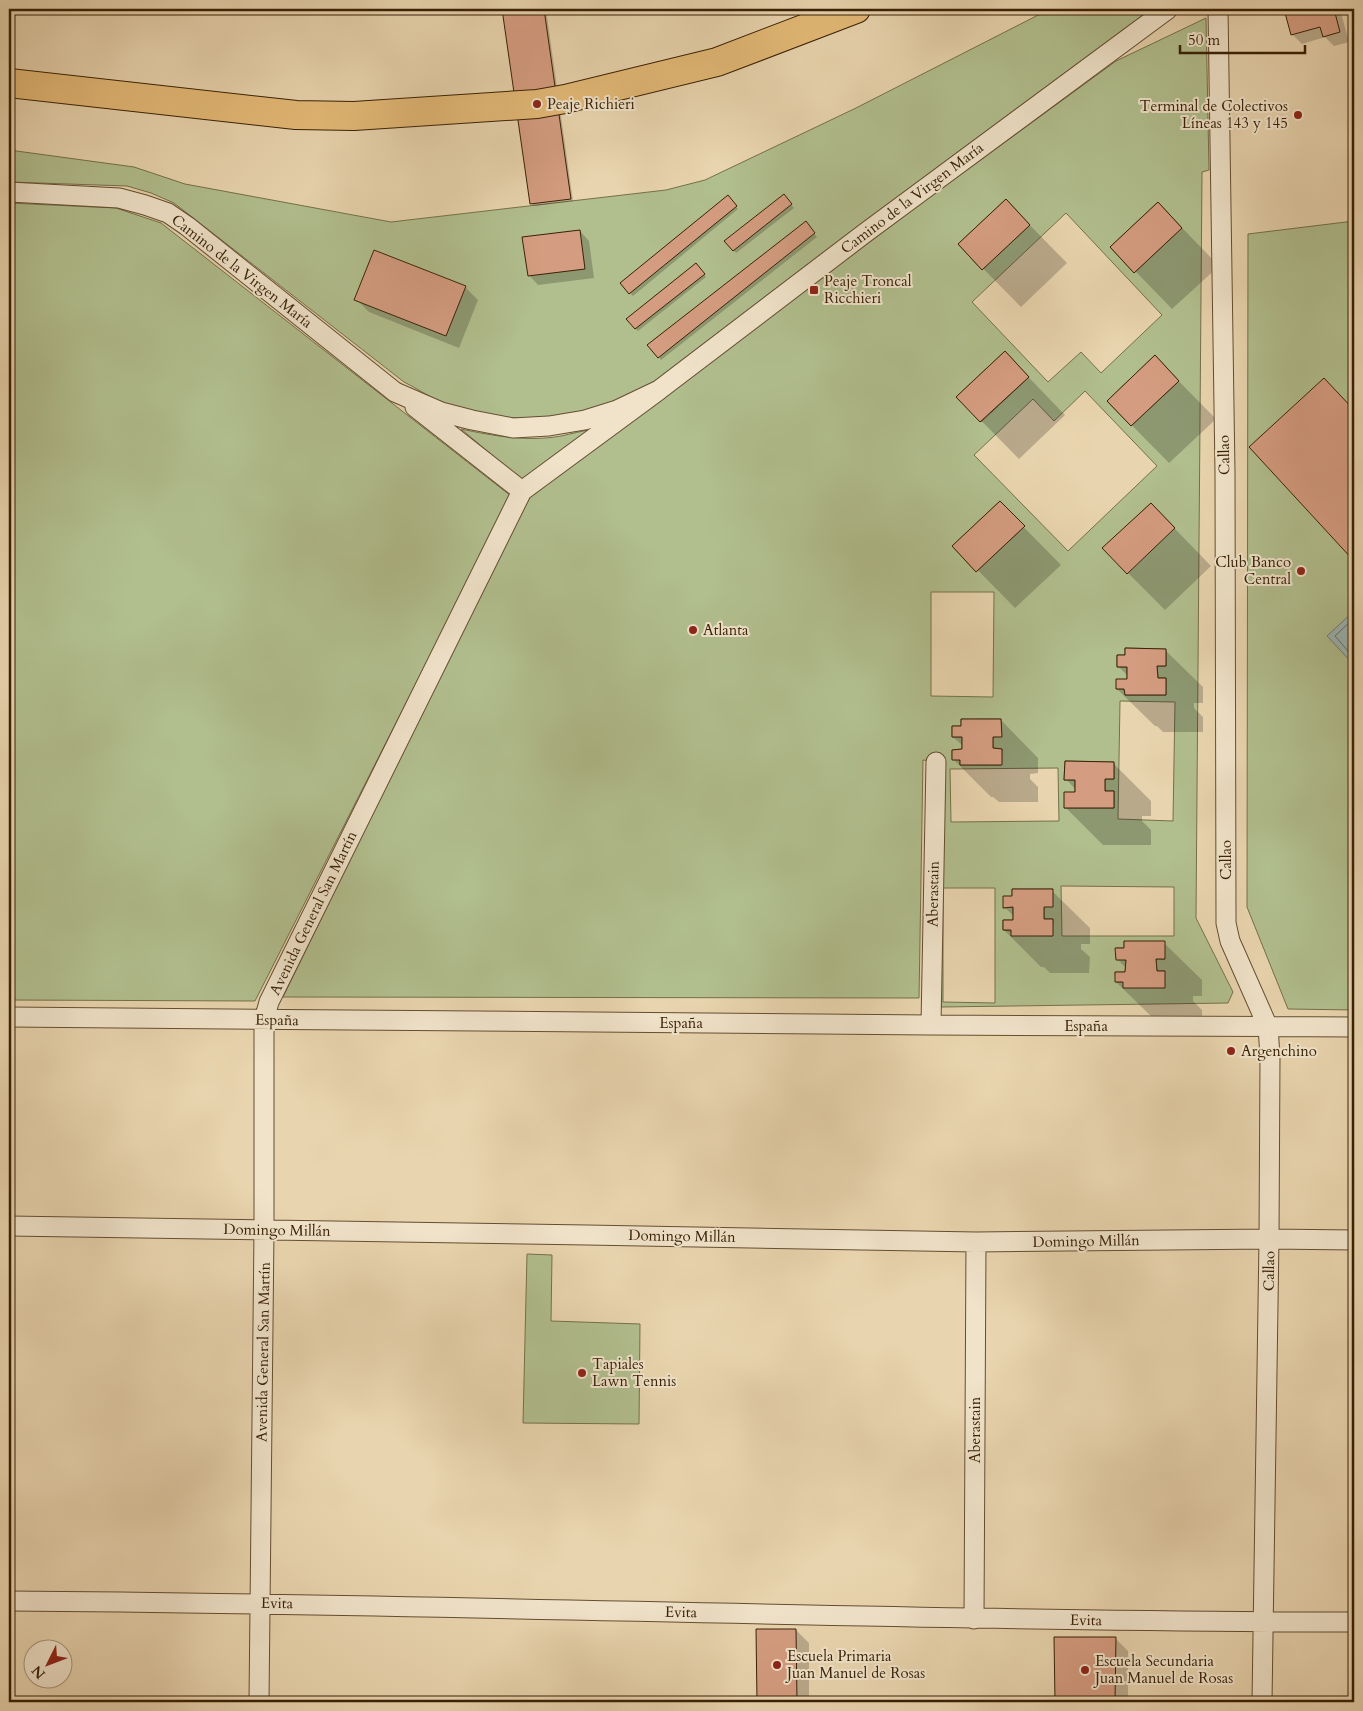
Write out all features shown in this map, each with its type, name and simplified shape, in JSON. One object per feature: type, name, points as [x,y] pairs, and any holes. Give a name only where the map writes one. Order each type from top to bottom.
[{"type":"highway","points":[[9,83],[296,116],[354,116],[537,104],[717,62],[856,9]]},
{"type":"street","name":"Camino de la Virgen María","points":[[9,192],[119,198],[168,213],[187,226],[522,491],[659,390],[865,233],[1168,9]]},
{"type":"street","name":"Callao","points":[[1218,9],[1225,482],[1226,923],[1230,941],[1268,1028],[1270,1056],[1262,1702]]},
{"type":"street","name":"Camino de la Virgen María","points":[[396,392],[441,412],[513,428],[549,426],[585,420],[617,410],[659,390]]},
{"type":"street","name":"Avenida General San Martín","points":[[259,1702],[264,1230],[264,1020],[269,1002],[522,491]]},
{"type":"street","name":"Aberastain","points":[[931,1026],[936,762]]},
{"type":"street","name":"España","points":[[9,1017],[931,1026],[1354,1027]]},
{"type":"street","name":"Domingo Millán","points":[[9,1226],[976,1242],[1354,1240]]},
{"type":"street","name":"Aberastain","points":[[974,1618],[976,1242]]},
{"type":"street","name":"Evita","points":[[9,1601],[260,1603],[974,1618],[1354,1622]]},
{"type":"green space","points":[[1050,9],[1151,9],[859,225],[648,386],[608,403],[569,415],[549,418],[508,417],[463,409],[431,397],[404,382],[174,203],[151,193],[127,186],[9,182],[9,150],[134,167],[185,184],[391,222],[666,190],[705,180],[856,108]]},
{"type":"green space","name":"Atlanta","points":[[1206,18],[1209,170],[1202,172],[1196,918],[1233,992],[1228,1003],[941,1007],[941,762],[923,760],[919,998],[283,997],[525,500],[930,197],[1116,61]],"holes":[[[1006,199],[1030,225],[982,270],[958,244]],[[1158,202],[1182,228],[1134,273],[1110,247]],[[1066,213],[1162,315],[1101,373],[1081,352],[1048,382],[972,302]],[[1005,351],[1029,377],[981,422],[956,397]],[[1155,355],[1179,381],[1131,426],[1107,401]],[[1085,391],[1157,466],[1068,551],[974,455],[1033,399],[1054,421]],[[1000,501],[1024,527],[976,572],[952,546]],[[1151,503],[1175,528],[1103,548]],[[931,592],[994,592],[993,697],[931,696]],[[1125,648],[1166,649],[1166,666],[1157,666],[1158,678],[1166,678],[1166,695],[1125,695],[1124,689],[1116,689],[1127,679],[1127,667],[1117,667],[1117,655],[1125,655]],[[1120,701],[1175,702],[1173,821],[1118,819]],[[961,719],[1001,719],[1001,736],[993,737],[993,748],[1002,749],[1001,765],[960,765],[960,760],[952,759],[952,750],[962,749],[962,737],[952,737],[952,726],[961,726]],[[1065,761],[1114,762],[1114,779],[1105,779],[1105,791],[1114,791],[1114,808],[1064,808],[1075,792],[1075,780],[1064,780]],[[1058,768],[1059,821],[951,822],[950,769]],[[1061,886],[1174,887],[1174,936],[1062,936]],[[943,888],[995,888],[995,1003],[943,1002]],[[1012,889],[1053,889],[1044,907],[1044,919],[1053,919],[1052,936],[1003,930],[1003,920],[1013,920],[1013,907],[1003,908],[1012,896]],[[1124,941],[1165,959],[1156,959],[1157,971],[1165,971],[1123,982],[1116,982],[1115,972],[1125,972],[1126,960],[1116,959],[1116,948],[1124,948]]]},
{"type":"green space","points":[[9,203],[116,208],[161,223],[511,496],[255,1001],[9,1000]]},
{"type":"green space","name":"Club Banco Central","points":[[1354,221],[1354,1010],[1288,1009],[1247,907],[1248,234]]},
{"type":"green space","points":[[461,429],[498,436],[549,438],[592,429],[523,481]]},
{"type":"green space","name":"Tapiales Lawn Tennis","points":[[527,1254],[552,1255],[551,1321],[640,1324],[639,1424],[523,1423]]},
{"type":"water","points":[[1354,611],[1354,665],[1327,636]]},
{"type":"building","name":"Peaje Richieri","points":[[502,9],[544,9],[571,199],[530,204]]},
{"type":"building","points":[[1284,9],[1334,9],[1340,32],[1323,37],[1320,27],[1291,35]]},
{"type":"building","points":[[784,194],[792,204],[733,251],[724,241]]},
{"type":"building","points":[[728,195],[737,206],[629,294],[620,283]]},
{"type":"building","points":[[1006,199],[1030,225],[982,270],[958,244]]},
{"type":"building","points":[[1158,202],[1182,228],[1134,273],[1110,247]]},
{"type":"building","points":[[806,221],[815,233],[658,358],[647,345]]},
{"type":"building","points":[[580,230],[585,269],[528,276],[522,237]]},
{"type":"building","points":[[374,250],[466,286],[446,336],[354,300]]},
{"type":"building","points":[[696,263],[705,274],[635,329],[626,319]]},
{"type":"building","points":[[1005,351],[1029,377],[980,422],[956,397]]},
{"type":"building","points":[[1155,355],[1179,381],[1131,426],[1107,401]]},
{"type":"building","points":[[1324,378],[1354,410],[1354,561],[1249,447]]},
{"type":"building","points":[[1000,501],[1025,526],[976,572],[952,546]]},
{"type":"building","points":[[1151,503],[1175,528],[1127,574],[1102,548]]},
{"type":"building","points":[[1125,648],[1166,649],[1166,666],[1157,666],[1158,678],[1166,678],[1166,695],[1125,695],[1124,689],[1116,689],[1116,679],[1127,679],[1127,667],[1117,667],[1117,655],[1125,655]]},
{"type":"building","points":[[961,719],[1001,719],[1002,737],[993,737],[993,748],[1002,749],[1002,765],[960,765],[960,760],[952,760],[952,750],[962,749],[962,737],[952,737],[952,726],[961,726]]},
{"type":"building","points":[[1065,761],[1114,762],[1114,779],[1105,779],[1105,791],[1114,791],[1114,808],[1064,808],[1064,792],[1075,792],[1075,780],[1064,780]]},
{"type":"building","points":[[1012,889],[1053,889],[1053,907],[1044,907],[1044,919],[1053,919],[1053,936],[1011,936],[1011,930],[1003,930],[1003,920],[1013,920],[1013,907],[1003,908],[1003,896],[1012,896]]},
{"type":"building","points":[[1124,941],[1165,941],[1165,959],[1156,959],[1157,971],[1165,971],[1165,988],[1123,988],[1123,982],[1115,982],[1115,972],[1125,972],[1126,960],[1116,960],[1115,948],[1124,948]]},
{"type":"building","name":"Escuela Primaria Juan Manuel de Rosas","points":[[756,1629],[796,1629],[797,1702],[757,1702]]},
{"type":"building","name":"Escuela Secundaria Juan Manuel de Rosas","points":[[1054,1637],[1116,1637],[1115,1702],[1055,1702]]},
{"type":"place","name":"Peaje Richieri","points":[[537,104]]},
{"type":"place","name":"Terminal de Colectivos Líneas 143 y 145","points":[[1298,115]]},
{"type":"place","name":"Peaje Troncal Ricchieri","points":[[814,290]]},
{"type":"place","name":"Club Banco Central","points":[[1301,571]]},
{"type":"place","name":"Atlanta","points":[[693,630]]},
{"type":"place","name":"Argenchino","points":[[1231,1051]]},
{"type":"place","name":"Tapiales Lawn Tennis","points":[[582,1373]]},
{"type":"place","name":"Escuela Primaria Juan Manuel de Rosas","points":[[777,1665]]},
{"type":"place","name":"Escuela Secundaria Juan Manuel de Rosas","points":[[1085,1670]]}]
